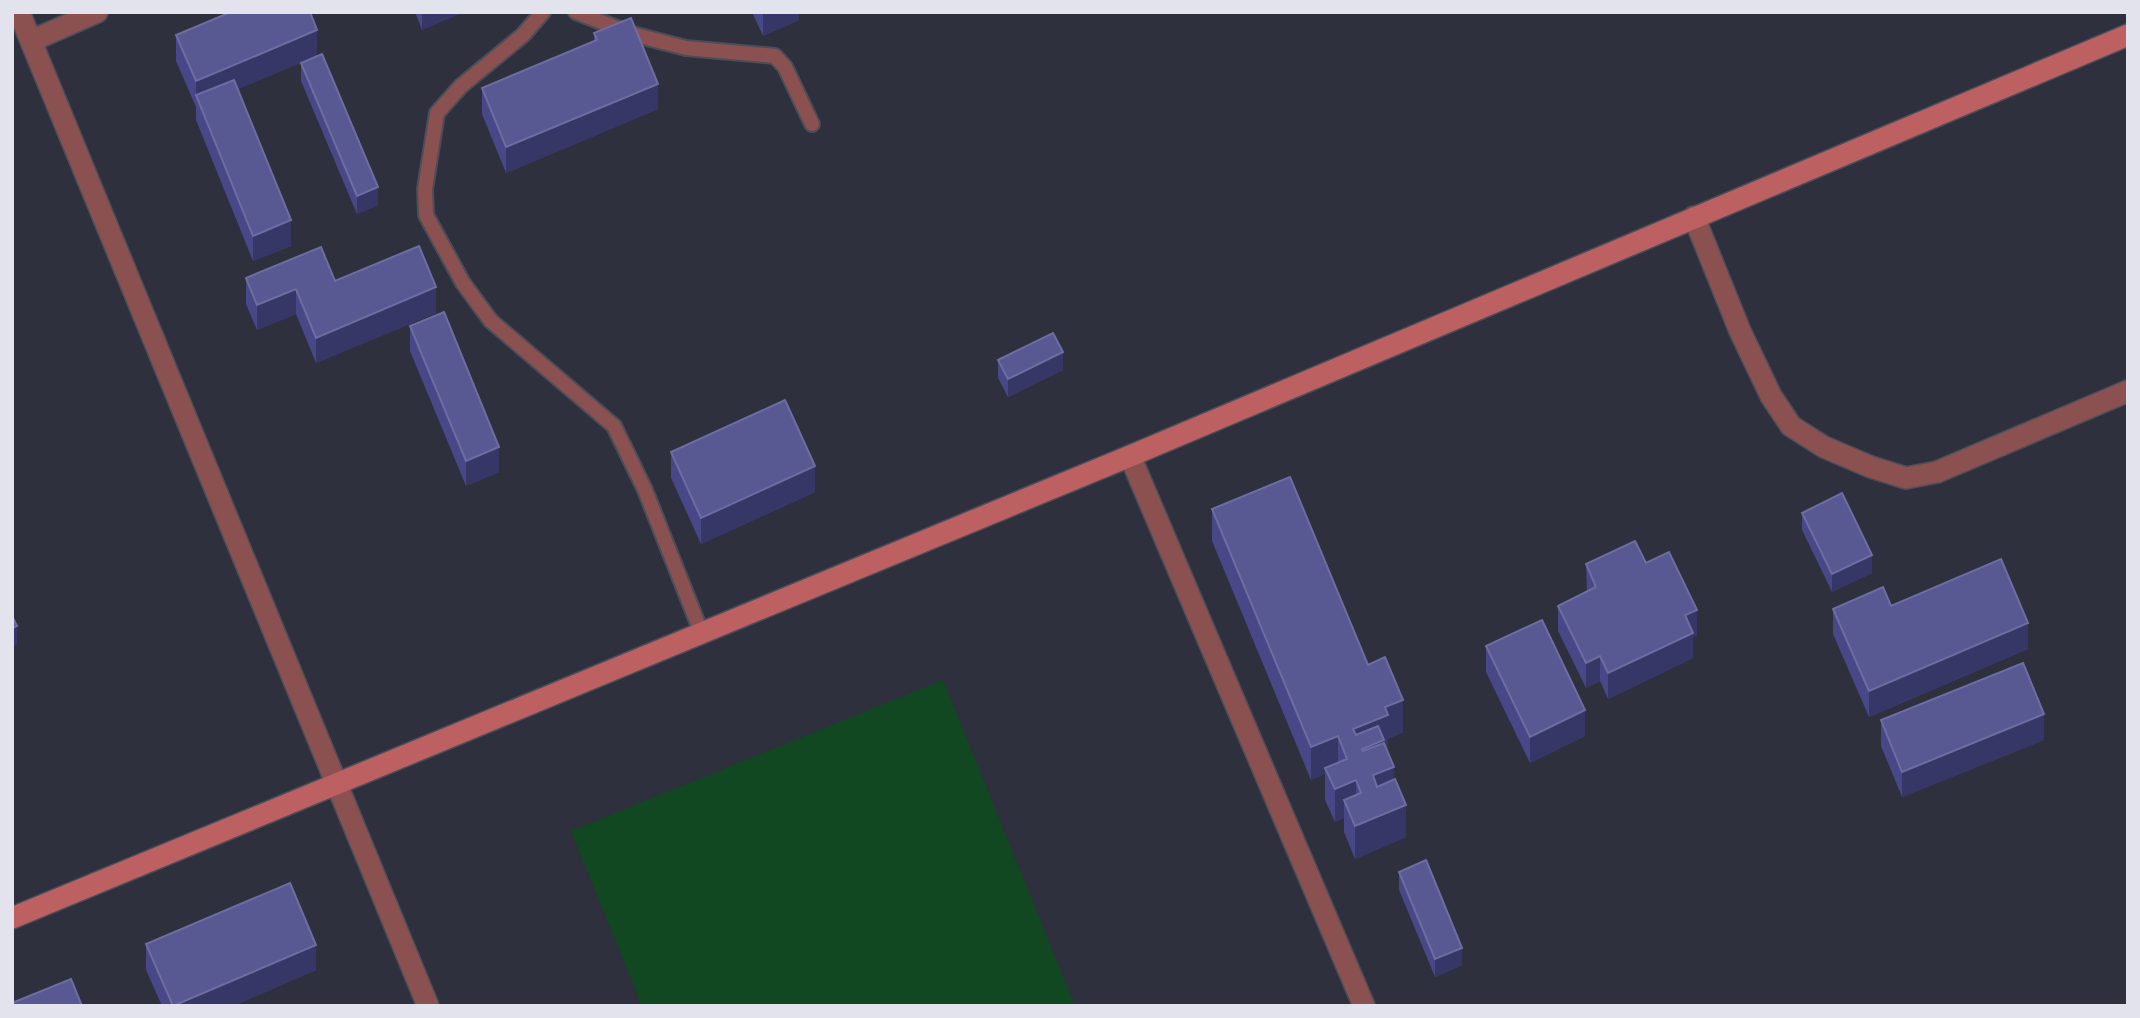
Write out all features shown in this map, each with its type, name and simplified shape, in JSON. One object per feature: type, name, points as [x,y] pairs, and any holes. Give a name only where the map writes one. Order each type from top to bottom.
[{"type":"street","points":[[19,12],[429,1006]]},
{"type":"street","points":[[31,41],[97,12]]},
{"type":"street","points":[[12,918],[1130,456],[2128,35]]},
{"type":"street","points":[[1694,217],[1740,331],[1771,396],[1791,426],[1824,447],[1871,467],[1906,478],[1937,472],[2128,391]]},
{"type":"street","points":[[1130,456],[1364,1006]]},
{"type":"lane","points":[[543,12],[523,35],[461,86],[438,113],[425,189],[426,215],[463,283],[491,321],[614,426],[645,490],[702,634]]},
{"type":"lane","points":[[576,12],[632,34],[686,48],[775,56],[785,67],[812,124]]},
{"type":"green space","points":[[943,680],[1075,1006],[642,1006],[571,831]]},
{"type":"building","points":[[231,12],[310,12],[317,30],[196,81],[176,35]]},
{"type":"building","points":[[631,18],[658,84],[506,147],[482,88],[597,40],[594,33]]},
{"type":"building","points":[[322,54],[378,187],[357,196],[301,63]]},
{"type":"building","points":[[234,80],[291,220],[253,236],[196,95]]},
{"type":"building","points":[[419,246],[436,287],[316,338],[296,289],[257,305],[246,278],[321,247],[335,281]]},
{"type":"building","points":[[444,312],[499,447],[466,461],[410,326]]},
{"type":"building","points":[[1053,333],[1063,352],[1008,379],[998,360]]},
{"type":"building","points":[[785,400],[815,466],[701,518],[671,452]]},
{"type":"building","points":[[1290,477],[1368,665],[1385,657],[1403,700],[1385,707],[1388,715],[1353,729],[1356,735],[1378,726],[1384,740],[1362,749],[1363,751],[1384,743],[1394,767],[1373,775],[1377,787],[1395,779],[1406,805],[1355,826],[1344,800],[1361,793],[1356,780],[1335,789],[1325,768],[1347,759],[1338,736],[1311,747],[1212,509]]},
{"type":"building","points":[[1842,493],[1872,555],[1832,574],[1802,513]]},
{"type":"building","points":[[1635,541],[1646,563],[1669,552],[1697,610],[1685,615],[1693,633],[1608,673],[1600,656],[1586,663],[1558,606],[1596,587],[1586,564]]},
{"type":"building","points":[[2001,559],[2028,623],[1869,691],[1833,609],[1883,587],[1891,606]]},
{"type":"building","points":[[1542,620],[1585,710],[1530,737],[1486,646]]},
{"type":"building","points":[[2023,663],[2044,714],[1902,772],[1881,720]]},
{"type":"building","points":[[1426,860],[1462,948],[1435,959],[1399,872]]},
{"type":"building","points":[[290,883],[316,945],[173,1006],[146,944]]},
{"type":"building","points":[[71,979],[82,1006],[12,1006],[12,1003]]}]
